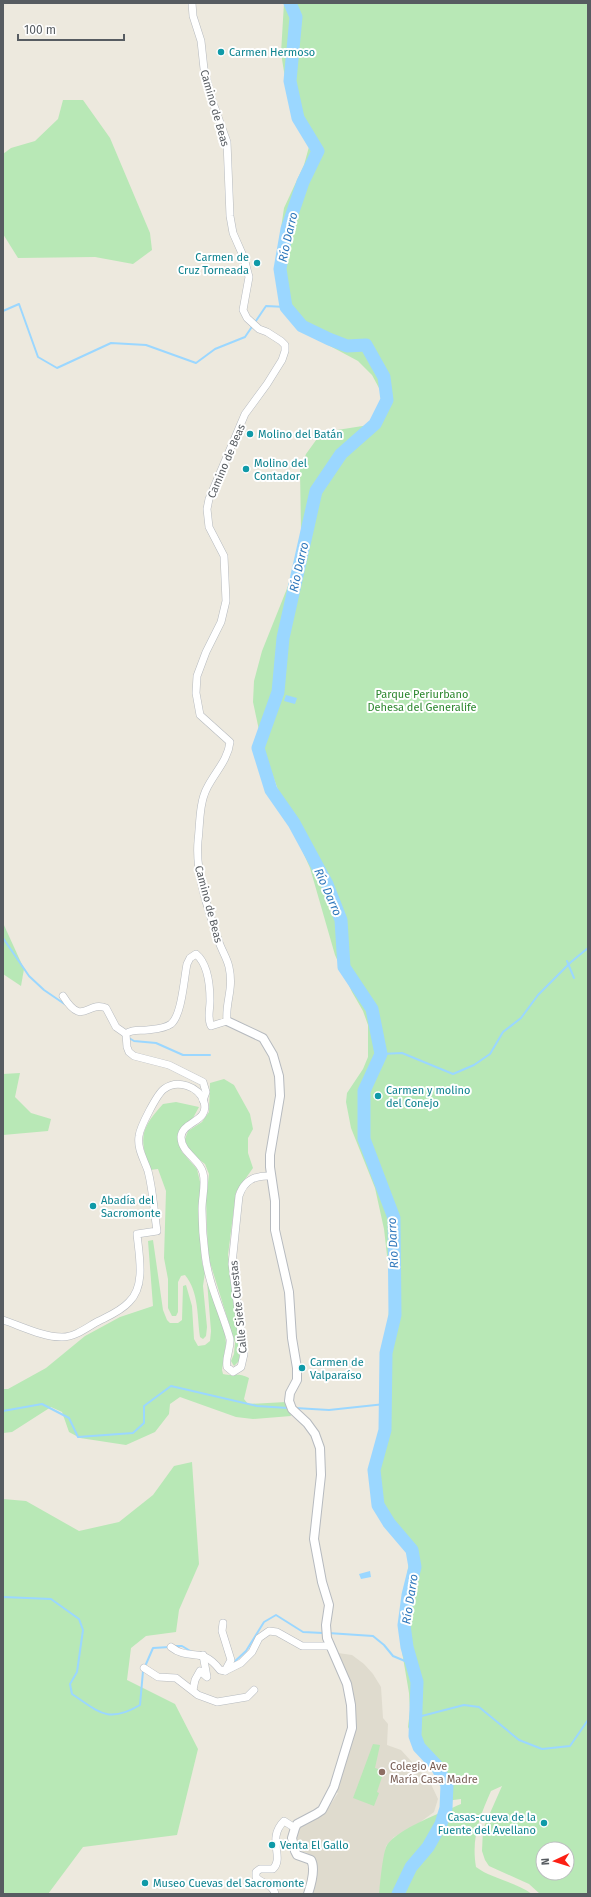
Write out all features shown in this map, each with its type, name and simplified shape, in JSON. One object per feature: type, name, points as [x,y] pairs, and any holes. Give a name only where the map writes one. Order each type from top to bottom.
[{"type":"street","name":"Camino de Beas","points":[[192,3],[192,12],[201,42],[204,69],[212,100],[221,120],[227,142],[230,216],[234,233],[244,258],[249,277],[249,283],[243,305],[247,318],[259,329],[281,341],[285,351],[282,360],[267,384],[245,414],[209,499],[207,509],[209,527],[224,556],[226,601],[221,622],[200,665],[196,686],[200,715],[230,742],[225,760],[205,793],[197,854],[200,875],[215,930],[229,967],[232,984],[226,1010],[227,1021]]},
{"type":"street","points":[[126,1034],[131,1031],[162,1028],[172,1023],[176,1018],[179,1009],[187,964],[190,958],[196,954],[200,957],[208,978],[210,1003],[209,1022],[211,1026],[227,1021],[263,1038],[273,1055],[279,1076],[280,1096],[270,1155],[271,1176],[275,1201],[275,1230],[290,1298],[292,1338],[297,1380],[289,1401],[292,1409],[307,1423],[315,1434],[320,1448],[321,1475],[315,1517],[314,1539],[322,1582],[329,1605],[326,1638],[347,1684],[351,1705],[352,1728],[328,1802],[316,1814],[297,1824],[292,1838],[297,1855],[311,1860],[314,1865],[311,1886],[308,1894]]},
{"type":"street","points":[[63,996],[69,1005],[80,1012],[86,1012],[99,1006],[106,1008],[116,1027],[126,1034]]},
{"type":"street","points":[[126,1034],[126,1047],[134,1056],[169,1065],[204,1082],[206,1092],[203,1100]]},
{"type":"street","points":[[3,1320],[49,1336],[63,1337],[74,1334],[131,1301],[138,1286],[140,1265],[137,1234],[157,1231],[148,1171],[140,1148],[140,1129],[145,1117],[161,1091],[171,1085],[187,1086],[192,1088],[198,1092],[203,1100]]},
{"type":"street","name":"Calle Siete Cuestas","points":[[203,1100],[204,1107],[202,1116],[184,1129],[181,1137],[182,1143],[203,1171],[202,1218],[206,1259],[230,1339],[231,1344],[226,1363],[228,1368],[233,1372],[241,1367],[244,1354],[232,1264],[239,1196],[242,1188],[251,1179],[258,1176],[271,1176]]},
{"type":"street","points":[[223,1623],[222,1631],[231,1660],[225,1671]]},
{"type":"street","points":[[171,1647],[180,1654],[203,1655],[214,1661],[220,1670],[225,1671],[241,1663],[252,1652],[259,1638],[269,1631],[277,1632],[302,1646],[330,1646]]},
{"type":"street","points":[[192,1690],[200,1671],[207,1678],[203,1655]]},
{"type":"street","points":[[144,1668],[158,1677],[176,1678],[198,1695],[217,1702],[247,1696],[254,1690]]},
{"type":"street","points":[[275,1894],[272,1887],[259,1881],[256,1877],[256,1872],[260,1869],[273,1869],[276,1866],[277,1854],[275,1834],[278,1827],[284,1821],[295,1828]]},
{"type":"shaded area","name":"Colegio Ave María Casa Madre","points":[[338,1653],[352,1655],[364,1664],[373,1674],[381,1687],[383,1718],[388,1724],[387,1745],[401,1750],[430,1782],[438,1799],[434,1812],[419,1823],[394,1837],[386,1846],[379,1894],[311,1894],[314,1890],[316,1861],[307,1853],[298,1850],[297,1837],[300,1824],[321,1815],[329,1807],[338,1793],[336,1792],[354,1733]]},
{"type":"green space","name":"Parque Periurbano Dehesa del Generalife","points":[[284,3],[588,3],[588,1894],[540,1894],[529,1884],[489,1866],[482,1851],[483,1829],[502,1786],[491,1791],[480,1818],[475,1846],[476,1867],[532,1894],[379,1894],[386,1848],[392,1839],[410,1827],[461,1804],[461,1799],[446,1801],[444,1789],[439,1776],[420,1750],[408,1727],[410,1710],[409,1693],[400,1640],[401,1615],[409,1562],[407,1547],[380,1505],[376,1491],[376,1477],[382,1424],[382,1382],[391,1290],[384,1229],[375,1188],[351,1128],[346,1102],[347,1093],[363,1069],[368,1057],[368,1025],[363,1011],[352,992],[335,955],[310,868],[291,825],[263,749],[253,702],[254,681],[262,651],[298,561],[301,530],[300,470],[306,454],[319,436],[337,430],[369,425],[379,420],[386,412],[386,401],[372,375],[358,361],[315,338],[299,326],[286,310],[281,295],[277,255],[284,208],[304,165],[310,143],[309,127],[286,84],[281,53]]},
{"type":"green space","points":[[63,100],[83,100],[110,138],[150,233],[152,250],[133,264],[95,257],[18,258],[3,234],[3,154],[11,148],[35,141],[58,119]]},
{"type":"green space","points":[[3,923],[24,969],[21,986],[3,974]]},
{"type":"green space","points":[[20,1073],[15,1097],[31,1113],[51,1119],[48,1131],[3,1135],[3,1074]]},
{"type":"green space","points":[[224,1079],[234,1085],[250,1114],[253,1129],[248,1138],[248,1153],[253,1168],[236,1192],[228,1255],[240,1351],[239,1361],[234,1366],[231,1361],[234,1354],[235,1343],[208,1256],[206,1199],[209,1174],[205,1164],[193,1155],[187,1147],[185,1139],[188,1131],[202,1122],[209,1112],[210,1083]]},
{"type":"green space","points":[[176,1102],[199,1107],[193,1118],[182,1127],[178,1134],[178,1143],[182,1152],[197,1169],[201,1186],[198,1212],[202,1263],[205,1272],[203,1286],[207,1327],[206,1336],[203,1339],[200,1337],[198,1313],[193,1289],[185,1275],[181,1276],[178,1282],[178,1312],[176,1316],[172,1316],[168,1308],[168,1279],[164,1258],[166,1191],[158,1169],[150,1170],[146,1159],[143,1142],[146,1127],[155,1113],[163,1104]]},
{"type":"green space","points":[[153,1240],[163,1310],[167,1320],[170,1323],[178,1323],[182,1320],[183,1286],[186,1285],[192,1306],[194,1339],[198,1346],[205,1345],[210,1341],[211,1331],[207,1281],[224,1327],[226,1343],[222,1370],[223,1374],[241,1375],[249,1378],[244,1399],[248,1404],[286,1402],[291,1416],[253,1419],[236,1417],[180,1397],[170,1404],[169,1414],[155,1432],[126,1445],[80,1438],[69,1432],[62,1412],[51,1407],[12,1432],[3,1433],[3,1389],[8,1389],[46,1368],[85,1336],[120,1317],[153,1306],[148,1241]]},
{"type":"green space","points":[[192,1462],[199,1564],[179,1610],[176,1632],[146,1636],[131,1648],[127,1680],[175,1704],[198,1749],[177,1835],[83,1847],[48,1894],[3,1894],[3,1499],[26,1501],[79,1531],[119,1522],[153,1495],[174,1466]]},
{"type":"green space","points":[[373,1744],[380,1745],[375,1768],[384,1771],[377,1792],[379,1793],[374,1806],[353,1798]]},
{"type":"water","points":[[286,695],[297,698],[295,704],[284,701]]},
{"type":"water","points":[[370,1571],[371,1577],[361,1579],[359,1574]]},
{"type":"waterway","name":"Río Darro","points":[[290,3],[296,17],[290,81],[298,118],[318,151],[303,182],[287,229],[280,269],[286,307],[302,326],[329,339],[347,346],[366,345],[384,377],[387,400],[375,424],[341,454],[316,491],[283,638],[278,692],[258,748],[271,790],[294,823],[327,884],[341,920],[344,967],[372,1009],[381,1054],[364,1091],[364,1139],[394,1218],[395,1315],[386,1353],[385,1430],[374,1470],[378,1505],[389,1523],[412,1550],[415,1567],[408,1595],[404,1625],[407,1647],[417,1682],[415,1736],[419,1747],[436,1765],[447,1785],[446,1808],[441,1824],[428,1847],[411,1867],[398,1894]]},
{"type":"waterway","points":[[3,311],[19,304],[38,357],[57,368],[111,343],[146,345],[196,363],[215,349],[245,337],[266,306],[286,307]]},
{"type":"waterway","points":[[3,938],[29,976],[44,990],[66,1005]]},
{"type":"waterway","points":[[381,1054],[402,1053],[453,1074],[474,1065],[490,1054],[503,1032],[521,1018],[538,995],[571,962],[588,948]]},
{"type":"waterway","points":[[567,961],[574,978]]},
{"type":"waterway","points":[[129,1038],[134,1041],[156,1043],[183,1055],[210,1055]]},
{"type":"waterway","points":[[3,1411],[42,1404],[69,1418],[78,1437],[133,1433],[144,1423],[144,1406],[171,1386],[257,1406],[288,1408]]},
{"type":"waterway","points":[[295,1408],[329,1410],[385,1404]]},
{"type":"waterway","points":[[3,1597],[51,1599],[79,1619],[83,1630],[77,1672],[70,1684],[72,1694],[104,1713],[112,1715],[120,1714],[140,1705],[143,1671],[153,1648],[170,1647]]},
{"type":"waterway","points":[[233,1663],[246,1651],[264,1622],[276,1615],[303,1632],[323,1633]]},
{"type":"waterway","points":[[328,1633],[373,1636],[384,1645],[393,1656],[412,1664]]},
{"type":"waterway","points":[[174,1646],[182,1646],[192,1652]]},
{"type":"waterway","points":[[414,1718],[464,1705],[479,1707],[519,1740],[542,1749],[570,1746],[588,1720]]},
{"type":"place","name":"Carmen Hermoso","points":[[221,52]]},
{"type":"place","name":"Carmen de Cruz Torneada","points":[[257,263]]},
{"type":"place","name":"Molino del Batán","points":[[250,434]]},
{"type":"place","name":"Molino del Contador","points":[[246,469]]},
{"type":"place","name":"Carmen y molino del Conejo","points":[[378,1096]]},
{"type":"place","name":"Abadía del Sacromonte","points":[[93,1206]]},
{"type":"place","name":"Carmen de Valparaíso","points":[[302,1368]]},
{"type":"place","name":"Colegio Ave María Casa Madre","points":[[382,1772]]},
{"type":"place","name":"Casas-cueva de la Fuente del Avellano","points":[[544,1823]]},
{"type":"place","name":"Venta El Gallo","points":[[272,1845]]},
{"type":"place","name":"Museo Cuevas del Sacromonte","points":[[145,1883]]}]
